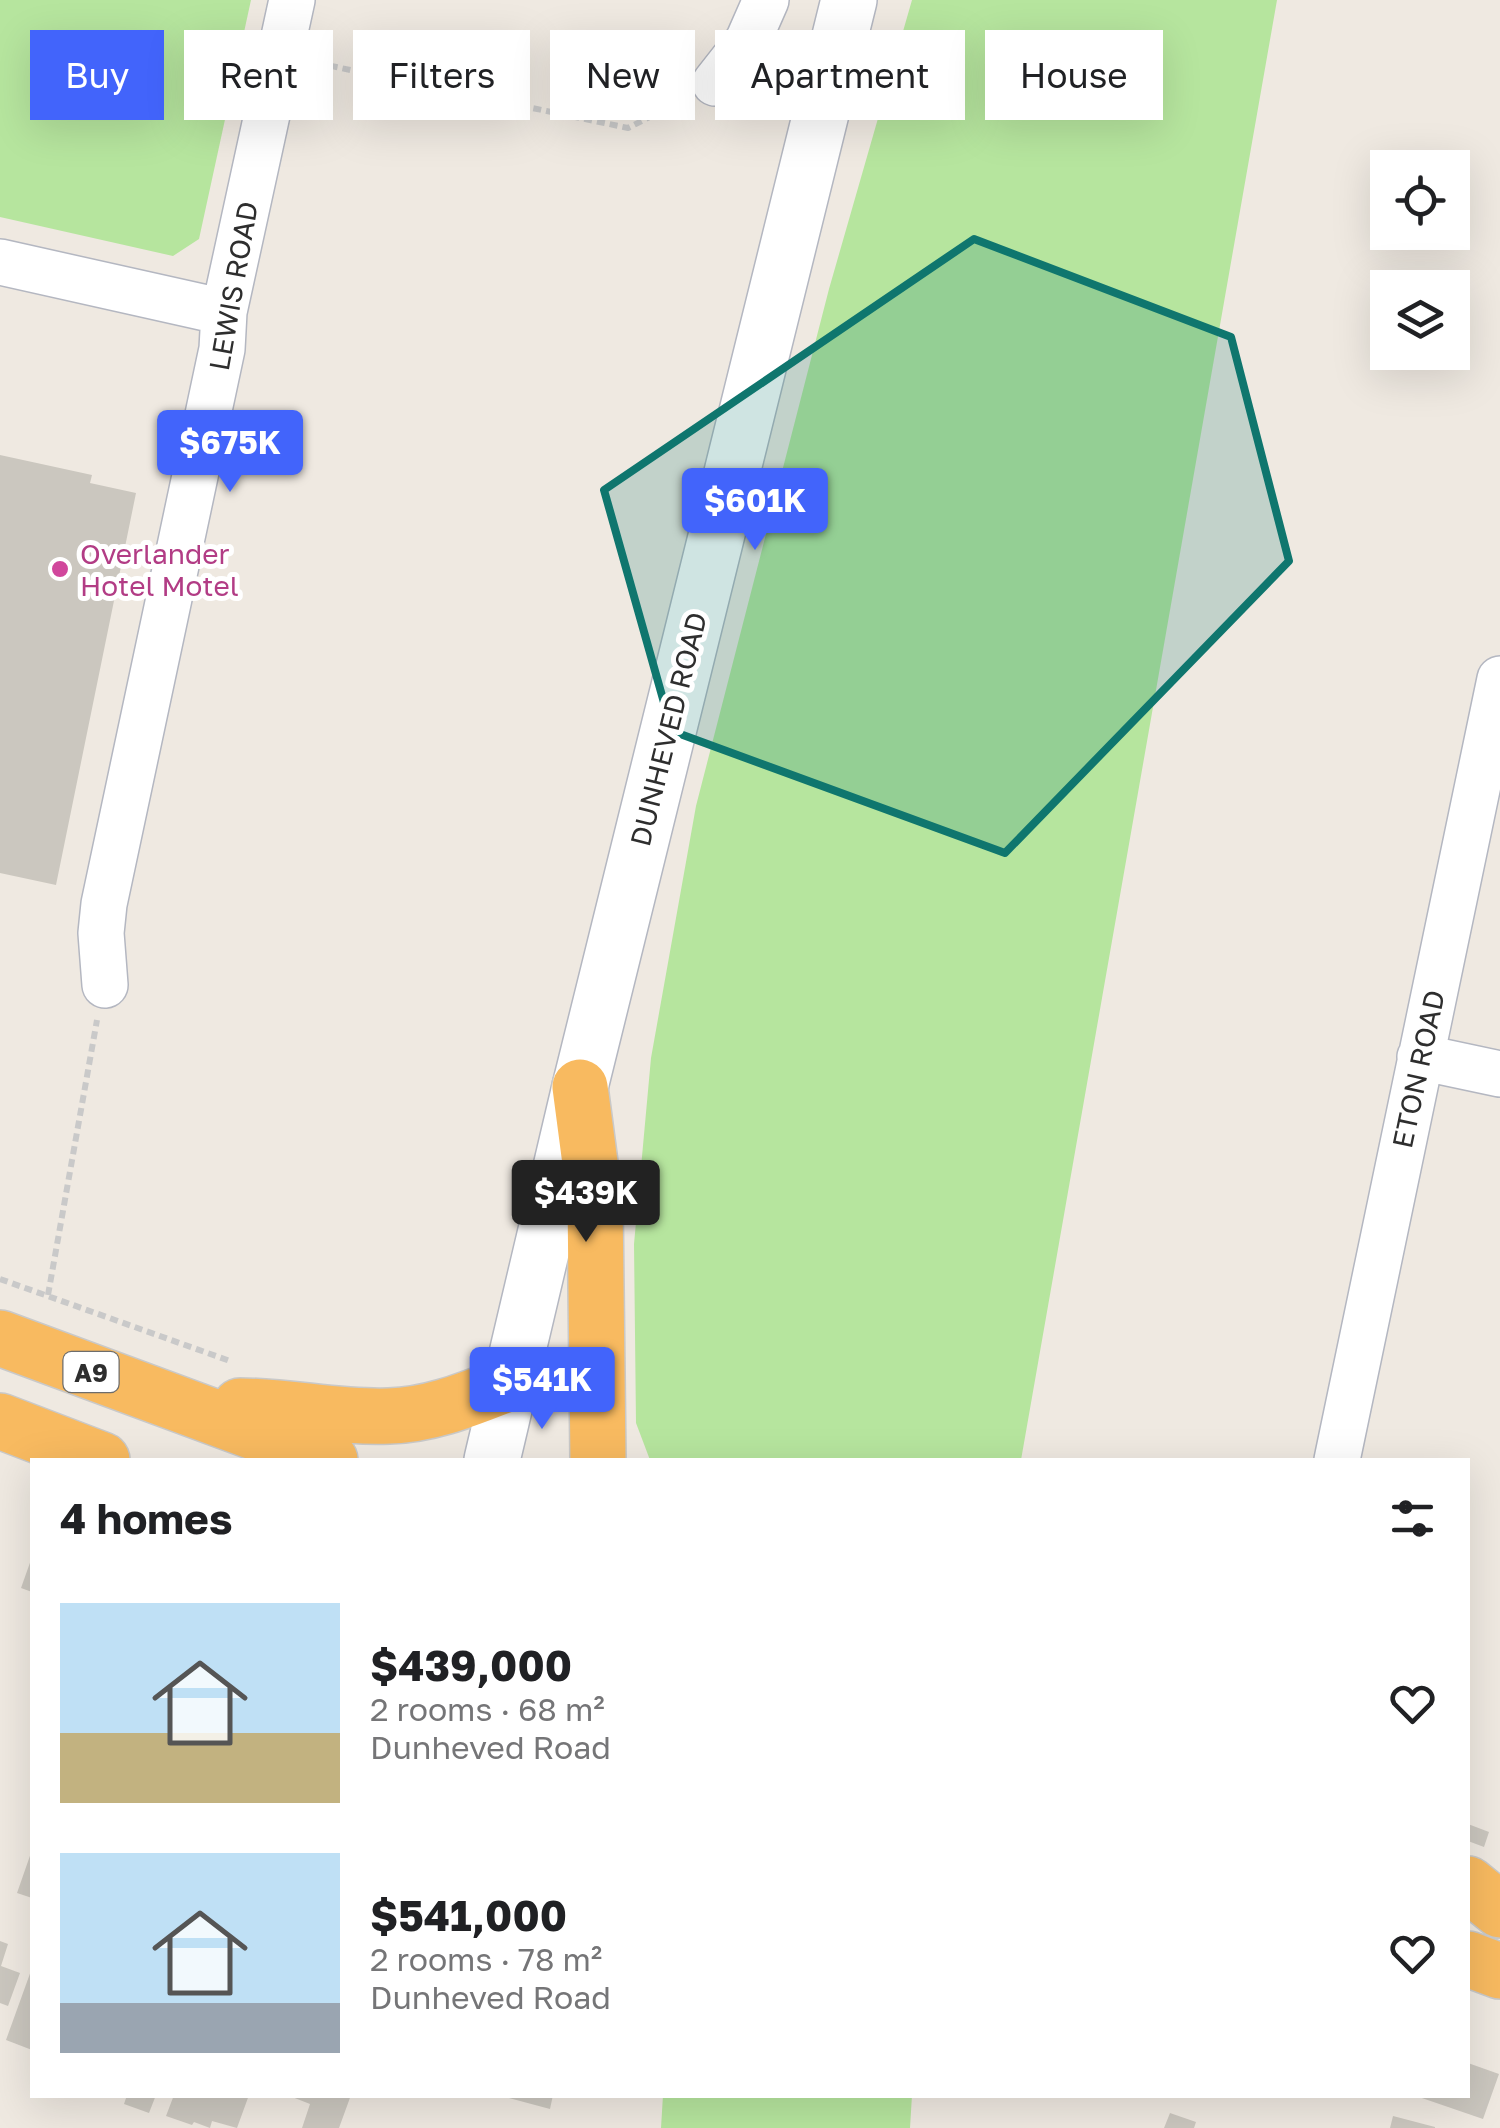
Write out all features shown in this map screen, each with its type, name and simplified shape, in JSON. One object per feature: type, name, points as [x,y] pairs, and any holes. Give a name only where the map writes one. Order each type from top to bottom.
[{"type":"highway","points":[[580,1086],[595,1200],[598,1458]]},
{"type":"highway","name":"A9","points":[[0,1338],[325,1458]]},
{"type":"highway","points":[[182,1406],[275,1406],[328,1414],[388,1416],[451,1406],[510,1383]]},
{"type":"highway","points":[[0,1420],[97,1458]]},
{"type":"highway","points":[[1470,1873],[1500,1884]]},
{"type":"highway","points":[[1470,1886],[1500,1910]]},
{"type":"highway","points":[[1470,1961],[1500,1971]]},
{"type":"main road","name":"DUNHEVED ROAD","points":[[492,1458],[580,1086],[850,0]]},
{"type":"street","name":"LEWIS ROAD","points":[[105,985],[101,933],[104,904],[213,395],[224,312],[292,0]]},
{"type":"street","points":[[753,30],[766,0]]},
{"type":"street","points":[[0,262],[224,312]]},
{"type":"street","name":"ETON ROAD","points":[[1338,1458],[1500,678]]},
{"type":"street","points":[[1420,1056],[1500,1074]]},
{"type":"path","points":[[333,67],[628,128],[715,83]]},
{"type":"path","points":[[48,1296],[105,985]]},
{"type":"path","points":[[0,1279],[242,1365]]},
{"type":"highlighted area","points":[[974,239],[1231,337],[1289,561],[1005,853],[672,731],[604,490]]},
{"type":"green space","points":[[0,0],[251,0],[244,30],[184,30],[184,120],[225,120],[199,239],[173,256],[0,217]]},
{"type":"green space","points":[[912,0],[1277,0],[1021,1458],[649,1458],[636,1423],[634,1244],[651,1058],[696,806],[829,289],[878,120],[965,120],[965,30],[903,30]]},
{"type":"green space","points":[[663,2098],[912,2098],[910,2128],[661,2128]]},
{"type":"building","points":[[0,455],[92,475],[90,483],[136,493],[56,885],[0,873]]},
{"type":"building","points":[[30,1563],[30,1591],[21,1588]]},
{"type":"building","points":[[1470,1825],[1489,1832],[1484,1847],[1470,1842]]},
{"type":"building","points":[[30,1856],[30,1897],[17,1893]]},
{"type":"building","points":[[0,1941],[8,1944],[1,1966],[20,1973],[8,2006],[0,2003]]},
{"type":"building","points":[[30,1974],[30,2049],[6,2040]]},
{"type":"building","points":[[1470,2064],[1499,2074],[1483,2119],[1422,2098],[1470,2098]]},
{"type":"building","points":[[126,2098],[155,2098],[149,2113],[124,2104]]},
{"type":"building","points":[[173,2098],[248,2098],[237,2128],[212,2121],[210,2128],[194,2122],[192,2125],[166,2116]]},
{"type":"building","points":[[295,2098],[350,2098],[339,2128],[302,2128],[310,2104]]},
{"type":"building","points":[[509,2098],[552,2098],[550,2109]]},
{"type":"building","points":[[1170,2113],[1196,2122],[1194,2128],[1164,2128]]},
{"type":"building","points":[[1393,2116],[1435,2127],[1435,2128],[1390,2128]]},
{"type":"place","name":"Overlander Hotel Motel","points":[[60,569]]}]
